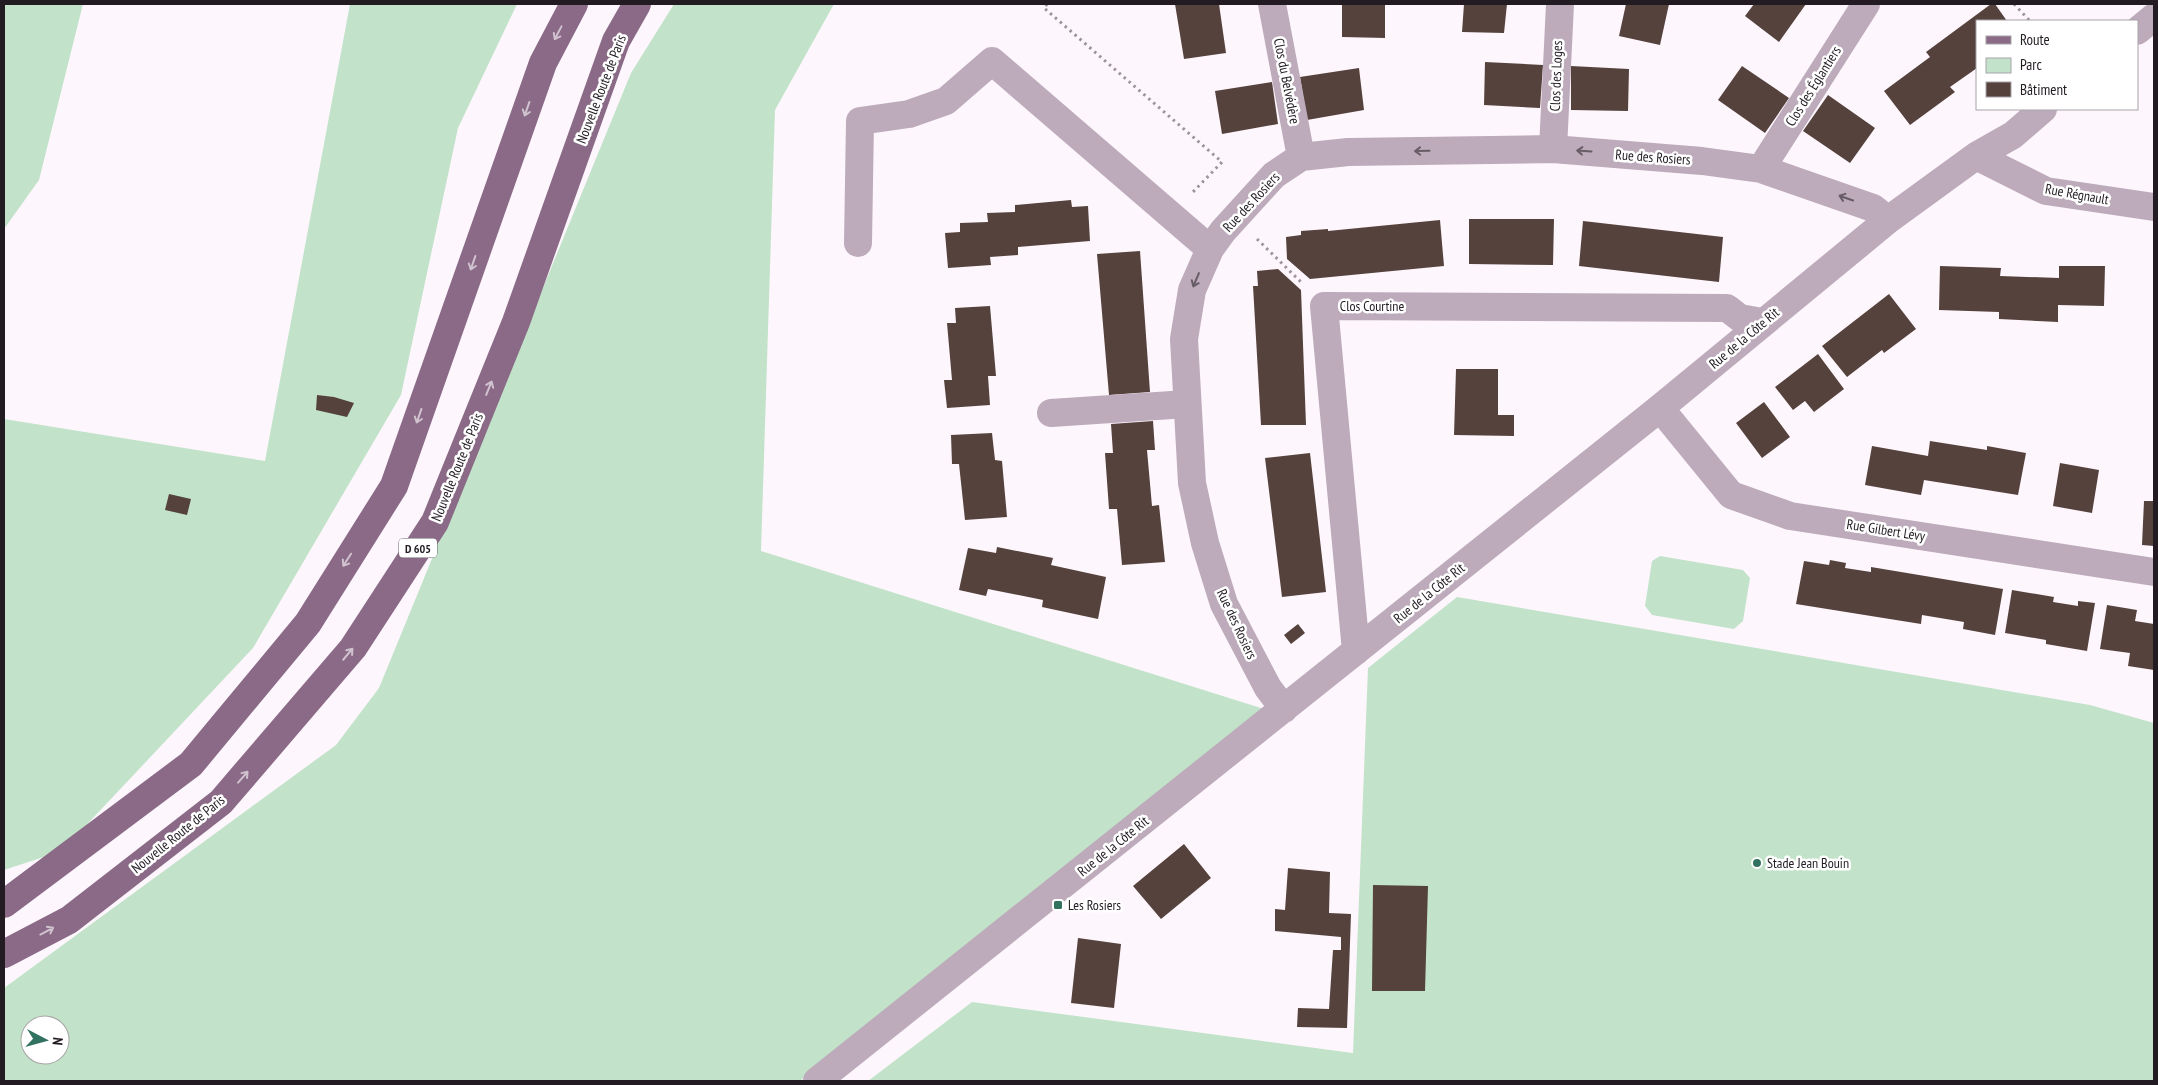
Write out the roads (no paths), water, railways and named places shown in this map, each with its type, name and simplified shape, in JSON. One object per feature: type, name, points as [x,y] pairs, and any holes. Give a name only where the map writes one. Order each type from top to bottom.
[{"type":"main road","points":[[4,904],[191,764],[308,622],[394,486],[543,63],[574,4]]},
{"type":"main road","name":"Nouvelle Route de Paris","points":[[4,954],[68,920],[221,802],[353,648],[435,522],[516,322],[616,41],[637,4]]},
{"type":"street","name":"Clos du Belvédère","points":[[1272,4],[1301,158]]},
{"type":"street","name":"Clos des Loges","points":[[1553,149],[1560,4]]},
{"type":"street","name":"Clos des Églantiers","points":[[1761,169],[1866,4]]},
{"type":"street","points":[[2138,30],[2154,17]]},
{"type":"street","points":[[858,243],[860,121],[909,114],[946,101],[992,61],[1210,249]]},
{"type":"street","name":"Rue de la Côte Rit","points":[[817,1081],[1660,408],[1888,220],[1976,156],[2013,135],[2043,110]]},
{"type":"street","name":"Rue des Rosiers","points":[[1284,709],[1268,688],[1224,604],[1210,560],[1192,483],[1184,339],[1192,290],[1210,249],[1235,217],[1274,175],[1301,158],[1348,152],[1553,149],[1702,160],[1761,169],[1874,208],[1888,220]]},
{"type":"street","name":"Rue Régnault","points":[[1976,156],[2046,191],[2154,207]]},
{"type":"street","name":"Clos Courtine","points":[[1356,651],[1324,306],[1726,308],[1740,318],[1762,322]]},
{"type":"street","points":[[1050,413],[1187,404]]},
{"type":"street","name":"Rue Gilbert Lévy","points":[[1660,408],[1731,495],[1790,516],[2154,572]]},
{"type":"place","name":"Stade Jean Bouin","points":[[1757,863]]},
{"type":"place","name":"Les Rosiers","points":[[1058,905]]}]
